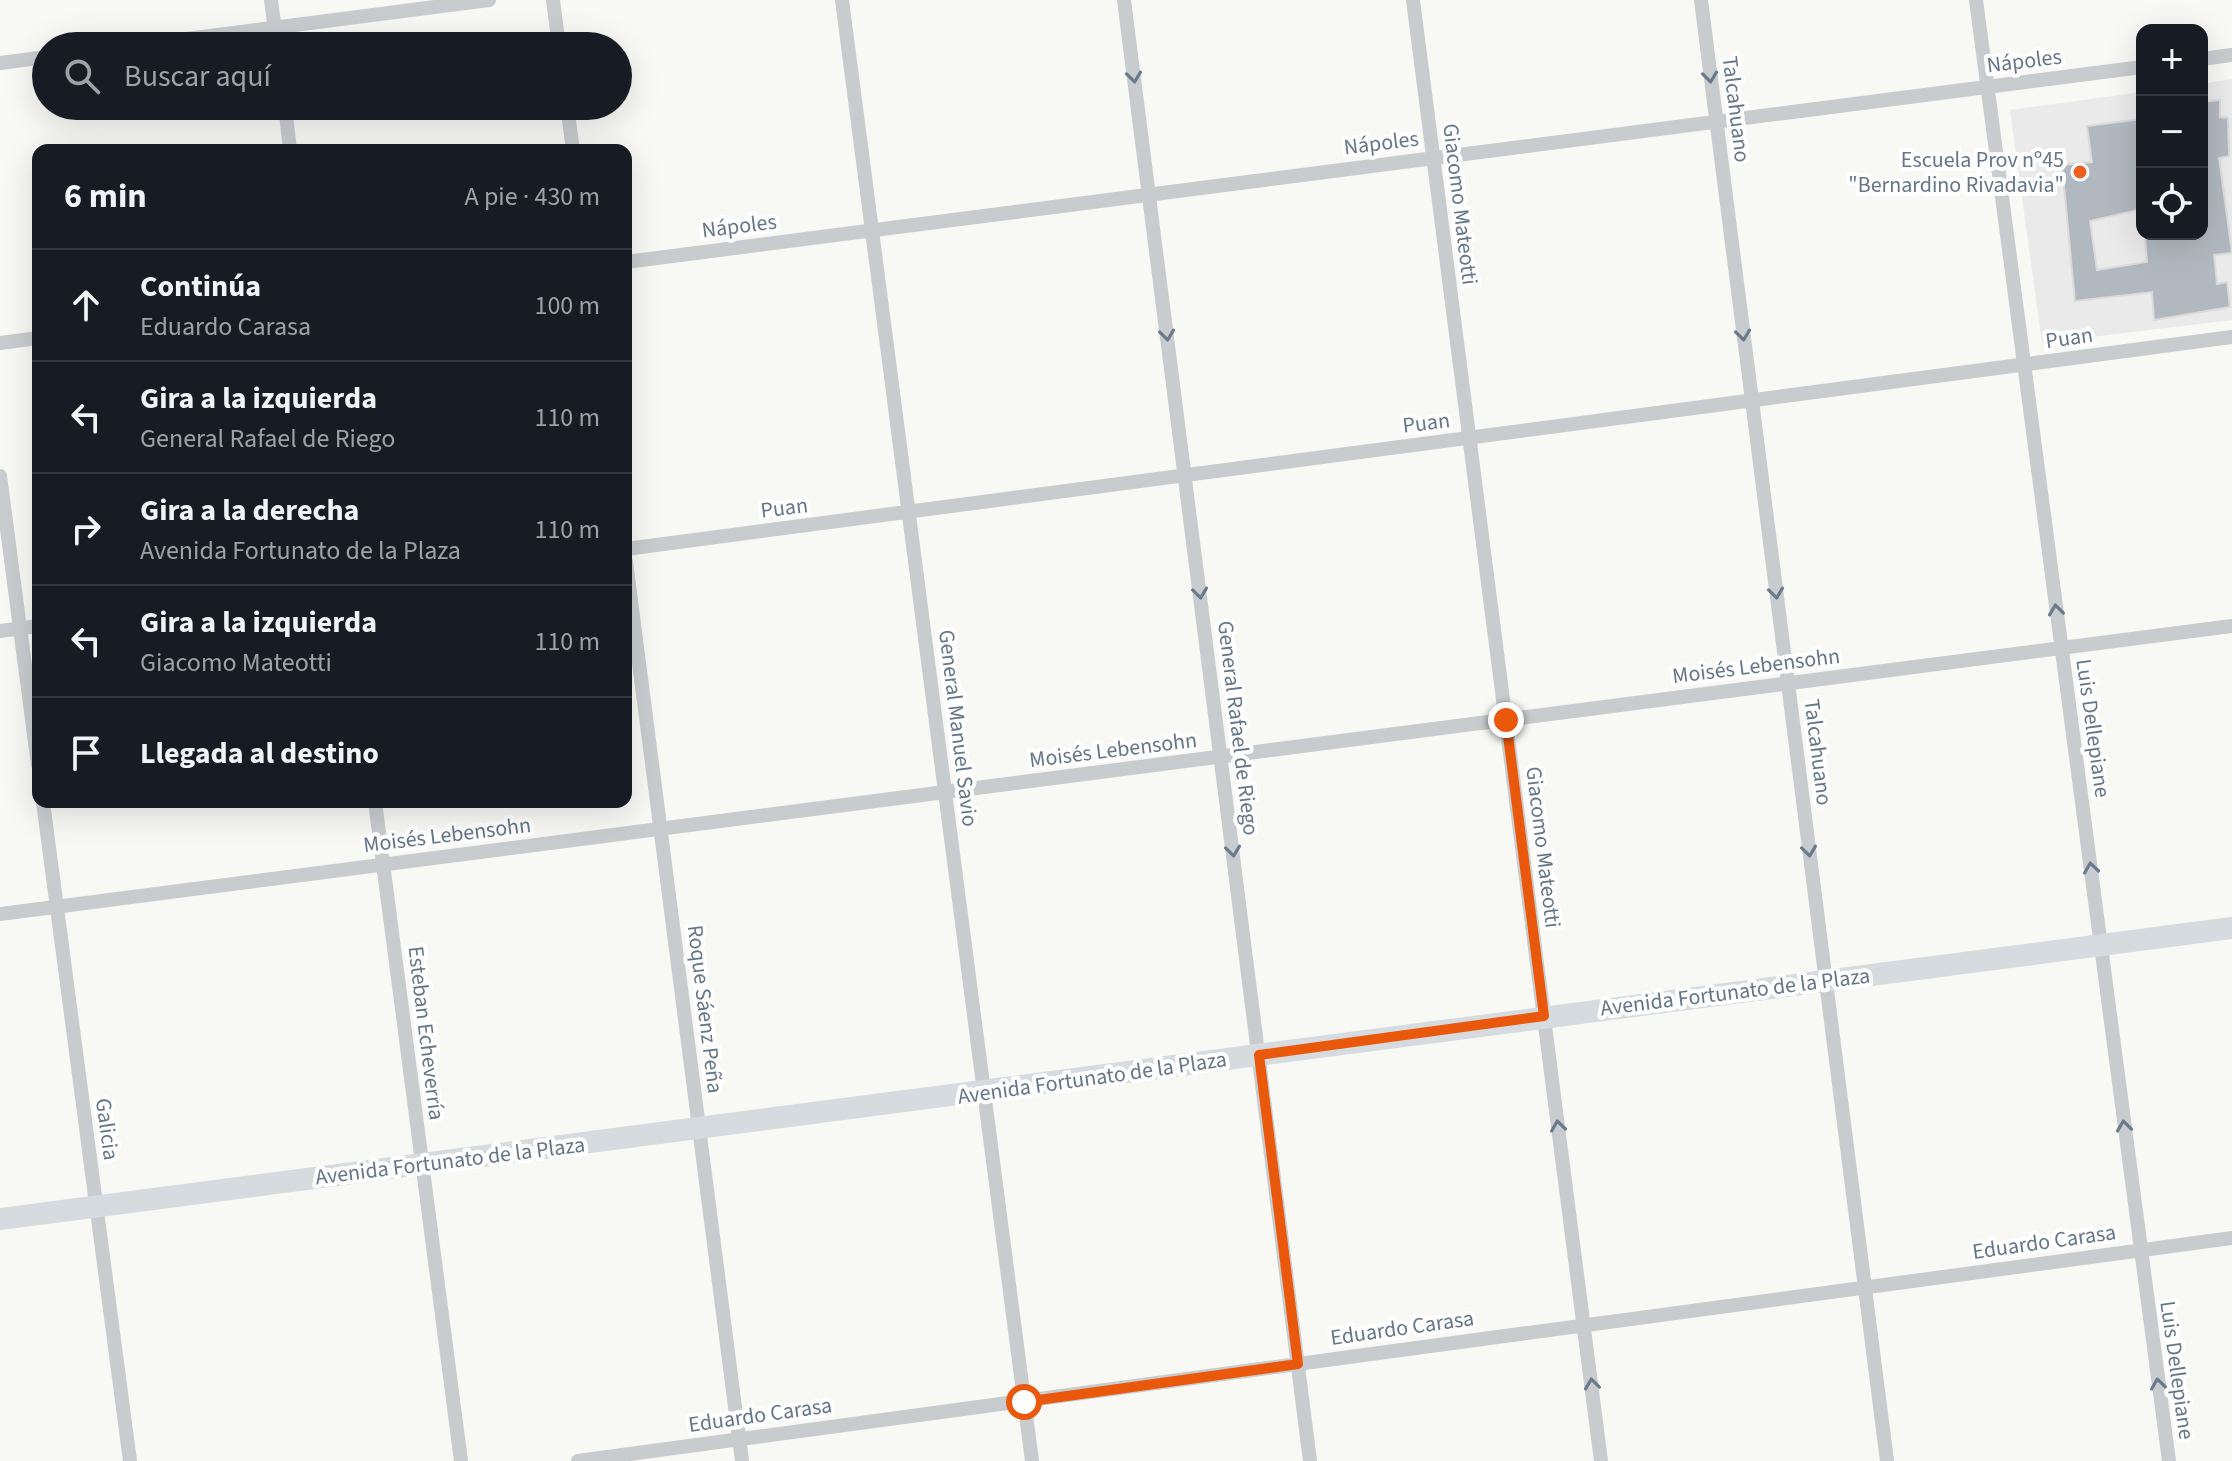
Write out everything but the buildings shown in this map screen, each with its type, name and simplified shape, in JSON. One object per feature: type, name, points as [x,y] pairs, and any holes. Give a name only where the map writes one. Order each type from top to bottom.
[{"type":"main road","name":"Avenida Fortunato de la Plaza","points":[[0,1219],[2232,928]]},
{"type":"street","points":[[271,0],[275,32]]},
{"type":"street","points":[[243,32],[489,0]]},
{"type":"street","points":[[553,0],[557,32]]},
{"type":"street","name":"General Manuel Savio","points":[[842,0],[1032,1461]]},
{"type":"street","name":"General Rafael de Riego","points":[[1124,0],[1310,1461]]},
{"type":"street","name":"Giacomo Mateotti","points":[[1413,0],[1601,1461]]},
{"type":"street","name":"Talcahuano","points":[[1701,0],[1887,1461]]},
{"type":"street","name":"Luis Dellepiane","points":[[1976,0],[2169,1461]]},
{"type":"street","points":[[2208,58],[2232,55]]},
{"type":"street","points":[[0,63],[32,59]]},
{"type":"street","name":"Nápoles","points":[[632,261],[2136,68]]},
{"type":"street","points":[[287,120],[289,144]]},
{"type":"street","points":[[569,120],[572,144]]},
{"type":"street","name":"Puan","points":[[632,548],[2232,337]]},
{"type":"street","points":[[0,343],[32,339]]},
{"type":"street","points":[[0,476],[32,719]]},
{"type":"street","name":"Roque Sáenz Peña","points":[[632,609],[742,1461]]},
{"type":"street","name":"Moisés Lebensohn","points":[[0,914],[2232,626]]},
{"type":"street","points":[[0,631],[32,627]]},
{"type":"street","name":"Galicia","points":[[44,808],[130,1461]]},
{"type":"street","name":"Esteban Echeverría","points":[[376,808],[461,1461]]},
{"type":"street","name":"Eduardo Carasa","points":[[578,1461],[2232,1238]]},
{"type":"shaded area","name":"Escuela Prov nº45 \"Bernardino Rivadavia\"","points":[[2232,79],[2232,320],[2042,343],[2010,110],[2136,93],[2136,240],[2208,240],[2208,83]]},
{"type":"place","name":"Escuela Prov nº45 \"Bernardino Rivadavia\"","points":[[2080,172]]},
{"type":"route","points":[[1024,1402],[1298,1364],[1259,1055],[1544,1016],[1506,720]]}]
